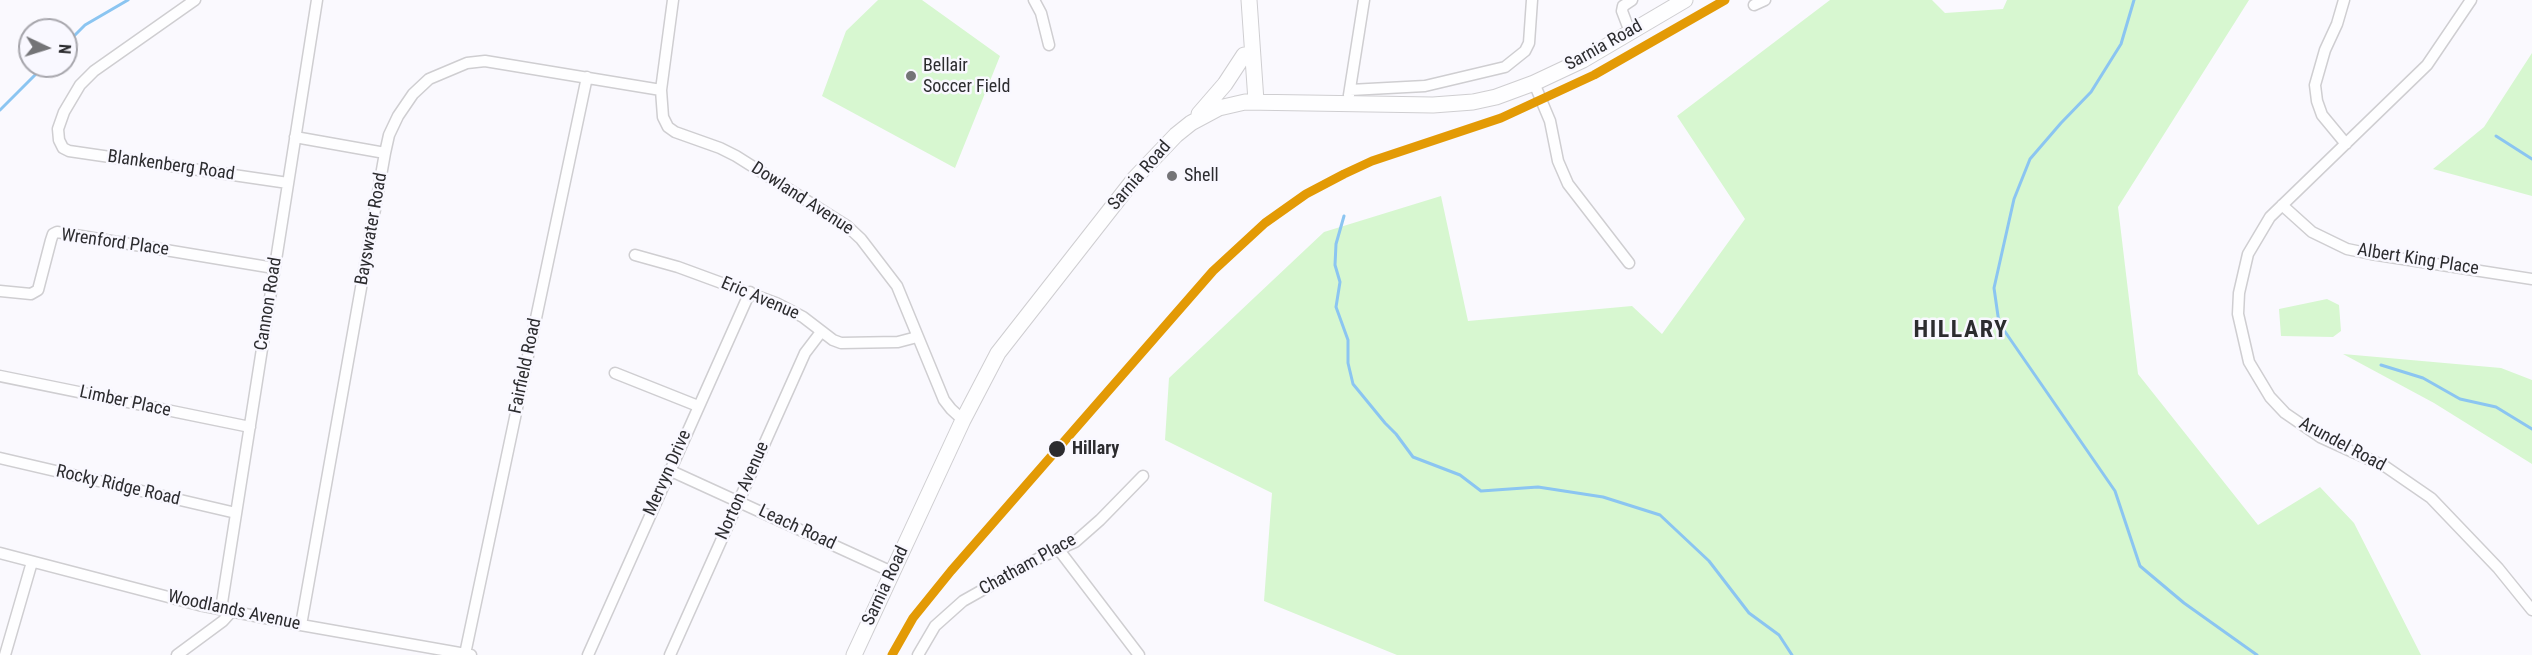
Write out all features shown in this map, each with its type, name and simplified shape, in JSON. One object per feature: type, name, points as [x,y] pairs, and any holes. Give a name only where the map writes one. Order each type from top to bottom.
[{"type":"main road","name":"Sarnia Road","points":[[854,655],[963,420],[998,353],[1135,178],[1159,150],[1191,123],[1219,108],[1251,101],[1349,97],[1452,105],[1496,97],[1534,83],[1583,60],[1685,0]]},
{"type":"main road","points":[[1249,4],[1244,55],[1251,101]]},
{"type":"main road","points":[[1249,4],[1251,101]]},
{"type":"main road","points":[[1191,123],[1225,84],[1244,55]]},
{"type":"street","name":"Blankenberg Road","points":[[195,0],[94,71],[80,85],[64,112],[58,129],[59,140],[63,148],[69,151],[288,183]]},
{"type":"street","name":"Cannon Road","points":[[227,610],[236,513],[317,0]]},
{"type":"street","name":"Dowland Avenue","points":[[673,0],[661,90],[663,117],[675,132],[736,156],[848,226],[877,258],[897,286],[944,400],[963,420]]},
{"type":"street","points":[[1034,0],[1041,13],[1049,45]]},
{"type":"street","points":[[1364,0],[1349,97],[1425,86],[1505,67],[1525,51],[1528,43],[1532,0]]},
{"type":"street","points":[[1630,32],[1622,11],[1623,6],[1632,0]]},
{"type":"street","points":[[2344,0],[2337,24],[2325,50],[2315,85],[2322,115],[2346,144]]},
{"type":"street","name":"Arundel Road","points":[[2470,0],[2427,65],[2270,218],[2253,244],[2243,269],[2238,293],[2238,314],[2243,343],[2257,377],[2285,413],[2303,427],[2386,467],[2431,498],[2498,568],[2532,610]]},
{"type":"street","name":"Bayswater Road","points":[[301,625],[385,153],[389,135],[398,116],[413,94],[429,79],[467,63],[485,62],[661,90]]},
{"type":"street","name":"Fairfield Road","points":[[468,655],[587,77]]},
{"type":"street","points":[[1534,83],[1550,121],[1558,161],[1568,184],[1629,263]]},
{"type":"street","points":[[296,137],[385,153]]},
{"type":"street","name":"Albert King Place","points":[[2282,205],[2312,232],[2347,249],[2371,255],[2532,279]]},
{"type":"street","name":"Wrenford Place","points":[[0,291],[31,294],[38,290],[51,240],[53,234],[57,232],[274,268]]},
{"type":"street","name":"Eric Avenue","points":[[635,255],[750,292],[803,317],[832,340],[852,344],[898,342],[917,337]]},
{"type":"street","name":"Mervyn Drive","points":[[588,655],[750,292]]},
{"type":"street","name":"Norton Avenue","points":[[670,655],[805,353],[821,332]]},
{"type":"street","points":[[615,373],[698,406]]},
{"type":"street","name":"Limber Place","points":[[0,376],[250,427]]},
{"type":"street","name":"Rocky Ridge Road","points":[[0,458],[236,513]]},
{"type":"street","name":"Leach Road","points":[[669,470],[892,572]]},
{"type":"street","name":"Chatham Place","points":[[918,655],[935,626],[963,601],[1041,557],[1075,542],[1143,476]]},
{"type":"street","points":[[1059,550],[1139,655]]},
{"type":"street","name":"Woodlands Avenue","points":[[0,553],[227,610],[468,655]]},
{"type":"street","points":[[5,655],[32,562]]},
{"type":"street","points":[[177,655],[223,621],[227,610]]},
{"type":"street","points":[[434,655],[445,650]]},
{"type":"green space","name":"Bellair Soccer Field","points":[[878,0],[922,0],[1000,56],[955,168],[822,96],[846,31]]},
{"type":"green space","points":[[1830,0],[1932,0],[1945,13],[2003,9],[2007,0],[2249,0],[2118,207],[2138,374],[2258,525],[2320,487],[2354,523],[2421,655],[1397,655],[1264,601],[1272,493],[1165,440],[1169,378],[1324,232],[1441,196],[1468,321],[1632,306],[1662,334],[1745,219],[1677,116]]},
{"type":"green space","points":[[2532,53],[2532,196],[2433,169],[2484,127]]},
{"type":"green space","points":[[2327,299],[2339,305],[2341,331],[2333,337],[2281,336],[2279,309]]},
{"type":"green space","points":[[2343,354],[2501,368],[2532,380],[2532,464],[2434,403]]},
{"type":"waterway","points":[[78,32],[85,25],[128,0]]},
{"type":"waterway","points":[[2134,0],[2121,44],[2091,92],[2030,159],[2014,199],[1994,288],[1999,323],[2115,491],[2140,566],[2184,603],[2257,655]]},
{"type":"waterway","points":[[0,110],[32,78]]},
{"type":"waterway","points":[[2496,136],[2532,159]]},
{"type":"waterway","points":[[1344,216],[1336,244],[1335,265],[1340,282],[1336,307],[1348,340],[1348,363],[1353,384],[1413,457],[1460,475],[1481,491],[1538,487],[1603,497],[1660,515],[1709,561],[1749,613],[1779,635],[1792,655]]},
{"type":"waterway","points":[[2381,365],[2423,378],[2460,399],[2496,407],[2532,429]]},
{"type":"transit line","points":[[892,655],[913,618],[951,571],[1213,271],[1265,223],[1306,194],[1372,161],[1501,118],[1594,75],[1725,0]]},
{"type":"place","name":"Bellair Soccer Field","points":[[911,76]]},
{"type":"place","name":"Shell","points":[[1172,176]]},
{"type":"place","name":"Hillary","points":[[1057,449]]},
{"type":"district","name":"HILLARY","points":[[1961,331]]}]
